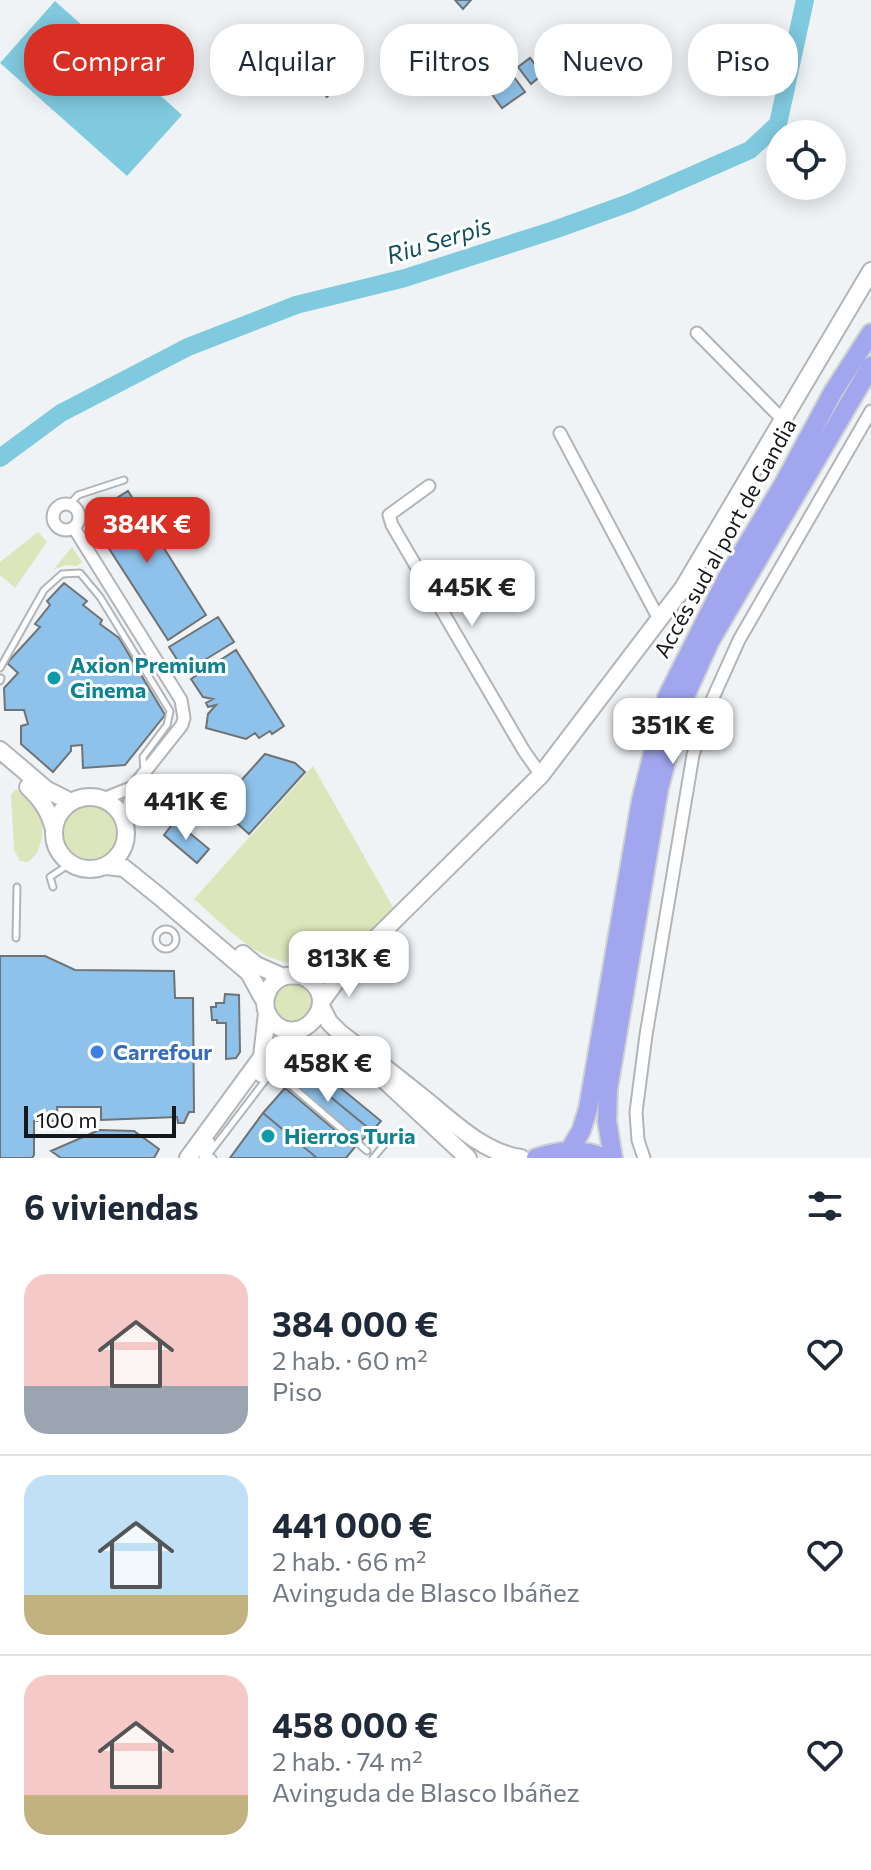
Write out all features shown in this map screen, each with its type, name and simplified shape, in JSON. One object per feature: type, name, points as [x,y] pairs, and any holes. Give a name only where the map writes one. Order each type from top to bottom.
[{"type":"highway","name":"Accés sud al port de Gandia","points":[[569,1151],[581,1131],[588,1109],[643,789],[667,697],[727,578],[783,485],[833,392],[871,333]]},
{"type":"highway","name":"Accés sud al port de Gandia","points":[[613,1158],[607,1121],[608,1089],[646,860],[675,723],[710,641],[871,366]]},
{"type":"highway","points":[[536,1158],[569,1151],[605,1158]]},
{"type":"main road","points":[[207,1154],[278,1053],[299,1030],[315,1020],[321,1004],[345,969],[541,775],[660,621],[683,588],[871,271]]},
{"type":"main road","points":[[0,750],[47,790],[71,802]]},
{"type":"main road","points":[[0,762],[42,799],[50,814],[57,846],[71,863],[94,869],[106,866],[124,868],[135,875],[249,973],[266,1008],[279,1026],[335,1039],[377,1073],[468,1158]]},
{"type":"main road","points":[[54,829],[60,813],[71,802],[92,796],[103,799],[120,812],[125,821],[129,853],[141,868],[256,965],[283,977],[345,969]]},
{"type":"main road","points":[[106,866],[122,852],[126,842]]},
{"type":"main road","points":[[302,976],[315,985],[329,1022],[339,1032],[491,1149],[521,1158]]},
{"type":"main road","points":[[188,1158],[262,1057],[270,987],[283,977]]},
{"type":"street","points":[[697,333],[783,420]]},
{"type":"street","points":[[644,1158],[638,1140],[636,1112],[693,755],[708,709],[739,640],[871,411]]},
{"type":"street","points":[[560,433],[660,621]]},
{"type":"street","points":[[429,486],[389,515],[392,525],[541,775]]},
{"type":"street","points":[[70,504],[79,513],[79,522],[74,528],[60,529],[53,518],[58,507],[70,504]]},
{"type":"street","points":[[74,528],[90,566],[181,700],[182,725],[133,787],[125,821]]},
{"type":"street","points":[[103,799],[133,787]]},
{"type":"lane","points":[[70,504],[78,495],[124,480]]},
{"type":"lane","points":[[0,668],[44,590],[62,574],[80,573],[100,597],[170,711],[167,725],[143,757],[144,773]]},
{"type":"lane","points":[[53,887],[50,877],[71,863]]},
{"type":"lane","points":[[16,938],[17,887]]},
{"type":"lane","points":[[170,929],[181,915]]},
{"type":"lane","points":[[170,929],[175,933],[176,942],[171,948],[162,948],[156,942],[157,933],[170,929]]},
{"type":"lane","points":[[207,1154],[273,1070],[278,1053]]},
{"type":"lane","points":[[273,1070],[367,1151]]},
{"type":"lane","points":[[373,1158],[384,1145]]},
{"type":"green space","points":[[38,532],[47,542],[15,588],[0,575],[0,562]]},
{"type":"green space","points":[[72,547],[82,562],[77,566],[66,565],[53,570]]},
{"type":"green space","points":[[313,766],[394,909],[341,959],[322,964],[296,964],[263,954],[248,945],[194,899]]},
{"type":"green space","points":[[16,789],[34,806],[41,818],[39,849],[27,862],[20,861],[14,850],[11,795]]},
{"type":"green space","points":[[91,804],[111,812],[119,832],[111,852],[91,860],[71,852],[63,832],[71,812]]},
{"type":"green space","points":[[294,983],[308,989],[314,1003],[308,1017],[294,1023],[280,1017],[274,1003],[280,989]]},
{"type":"water","points":[[55,1],[81,24],[35,24]]},
{"type":"water","points":[[24,36],[24,84],[0,63]]},
{"type":"water","points":[[37,96],[161,96],[182,115],[127,176]]},
{"type":"building","points":[[455,0],[471,0],[463,9]]},
{"type":"building","points":[[530,58],[534,63],[534,82],[531,84],[518,67]]},
{"type":"building","points":[[518,82],[525,92],[502,108],[493,96],[518,96]]},
{"type":"building","points":[[128,491],[206,615],[168,640],[88,516]]},
{"type":"building","points":[[64,583],[87,601],[83,605],[102,620],[100,624],[119,638],[165,715],[125,765],[83,768],[82,745],[71,746],[71,751],[53,772],[21,744],[21,726],[28,724],[24,710],[5,710],[4,688],[18,673],[7,663],[40,627],[35,624],[50,605],[47,601]]},
{"type":"building","points":[[218,617],[234,642],[185,672],[169,647]]},
{"type":"building","points":[[236,650],[284,726],[272,734],[270,731],[259,738],[255,733],[246,739],[206,728],[208,714],[216,705],[208,707],[206,703],[213,699],[203,697],[191,679]]},
{"type":"building","points":[[265,754],[295,763],[305,772],[249,834],[218,806]]},
{"type":"building","points":[[175,821],[209,849],[197,863],[164,835]]},
{"type":"building","name":"Carrefour","points":[[0,956],[45,956],[75,970],[174,971],[175,998],[193,998],[194,1112],[189,1112],[184,1123],[178,1123],[177,1117],[101,1120],[101,1107],[57,1107],[58,1121],[34,1121],[32,1158],[0,1158]]},
{"type":"building","name":"Carrefour","points":[[225,994],[239,995],[240,1052],[236,1058],[226,1059],[226,1023],[212,1020],[211,1007],[224,1003]]},
{"type":"building","points":[[303,1057],[381,1121],[372,1131],[294,1067]]},
{"type":"building","points":[[294,1067],[372,1131],[361,1141],[285,1078]]},
{"type":"building","points":[[285,1088],[355,1147],[346,1158],[317,1158],[263,1113]]},
{"type":"building","name":"Hierros Turia","points":[[263,1113],[317,1158],[230,1158]]},
{"type":"building","points":[[99,1130],[134,1131],[159,1149],[154,1158],[61,1158],[51,1151]]},
{"type":"waterway","name":"Riu Serpis","points":[[0,458],[61,413],[188,347],[296,305],[405,278],[554,230],[629,203],[750,150],[778,124],[805,0]]},
{"type":"place","name":"Axion Premium Cinema","points":[[54,678]]},
{"type":"place","name":"Carrefour","points":[[97,1052]]},
{"type":"place","name":"Hierros Turia","points":[[268,1136]]}]
